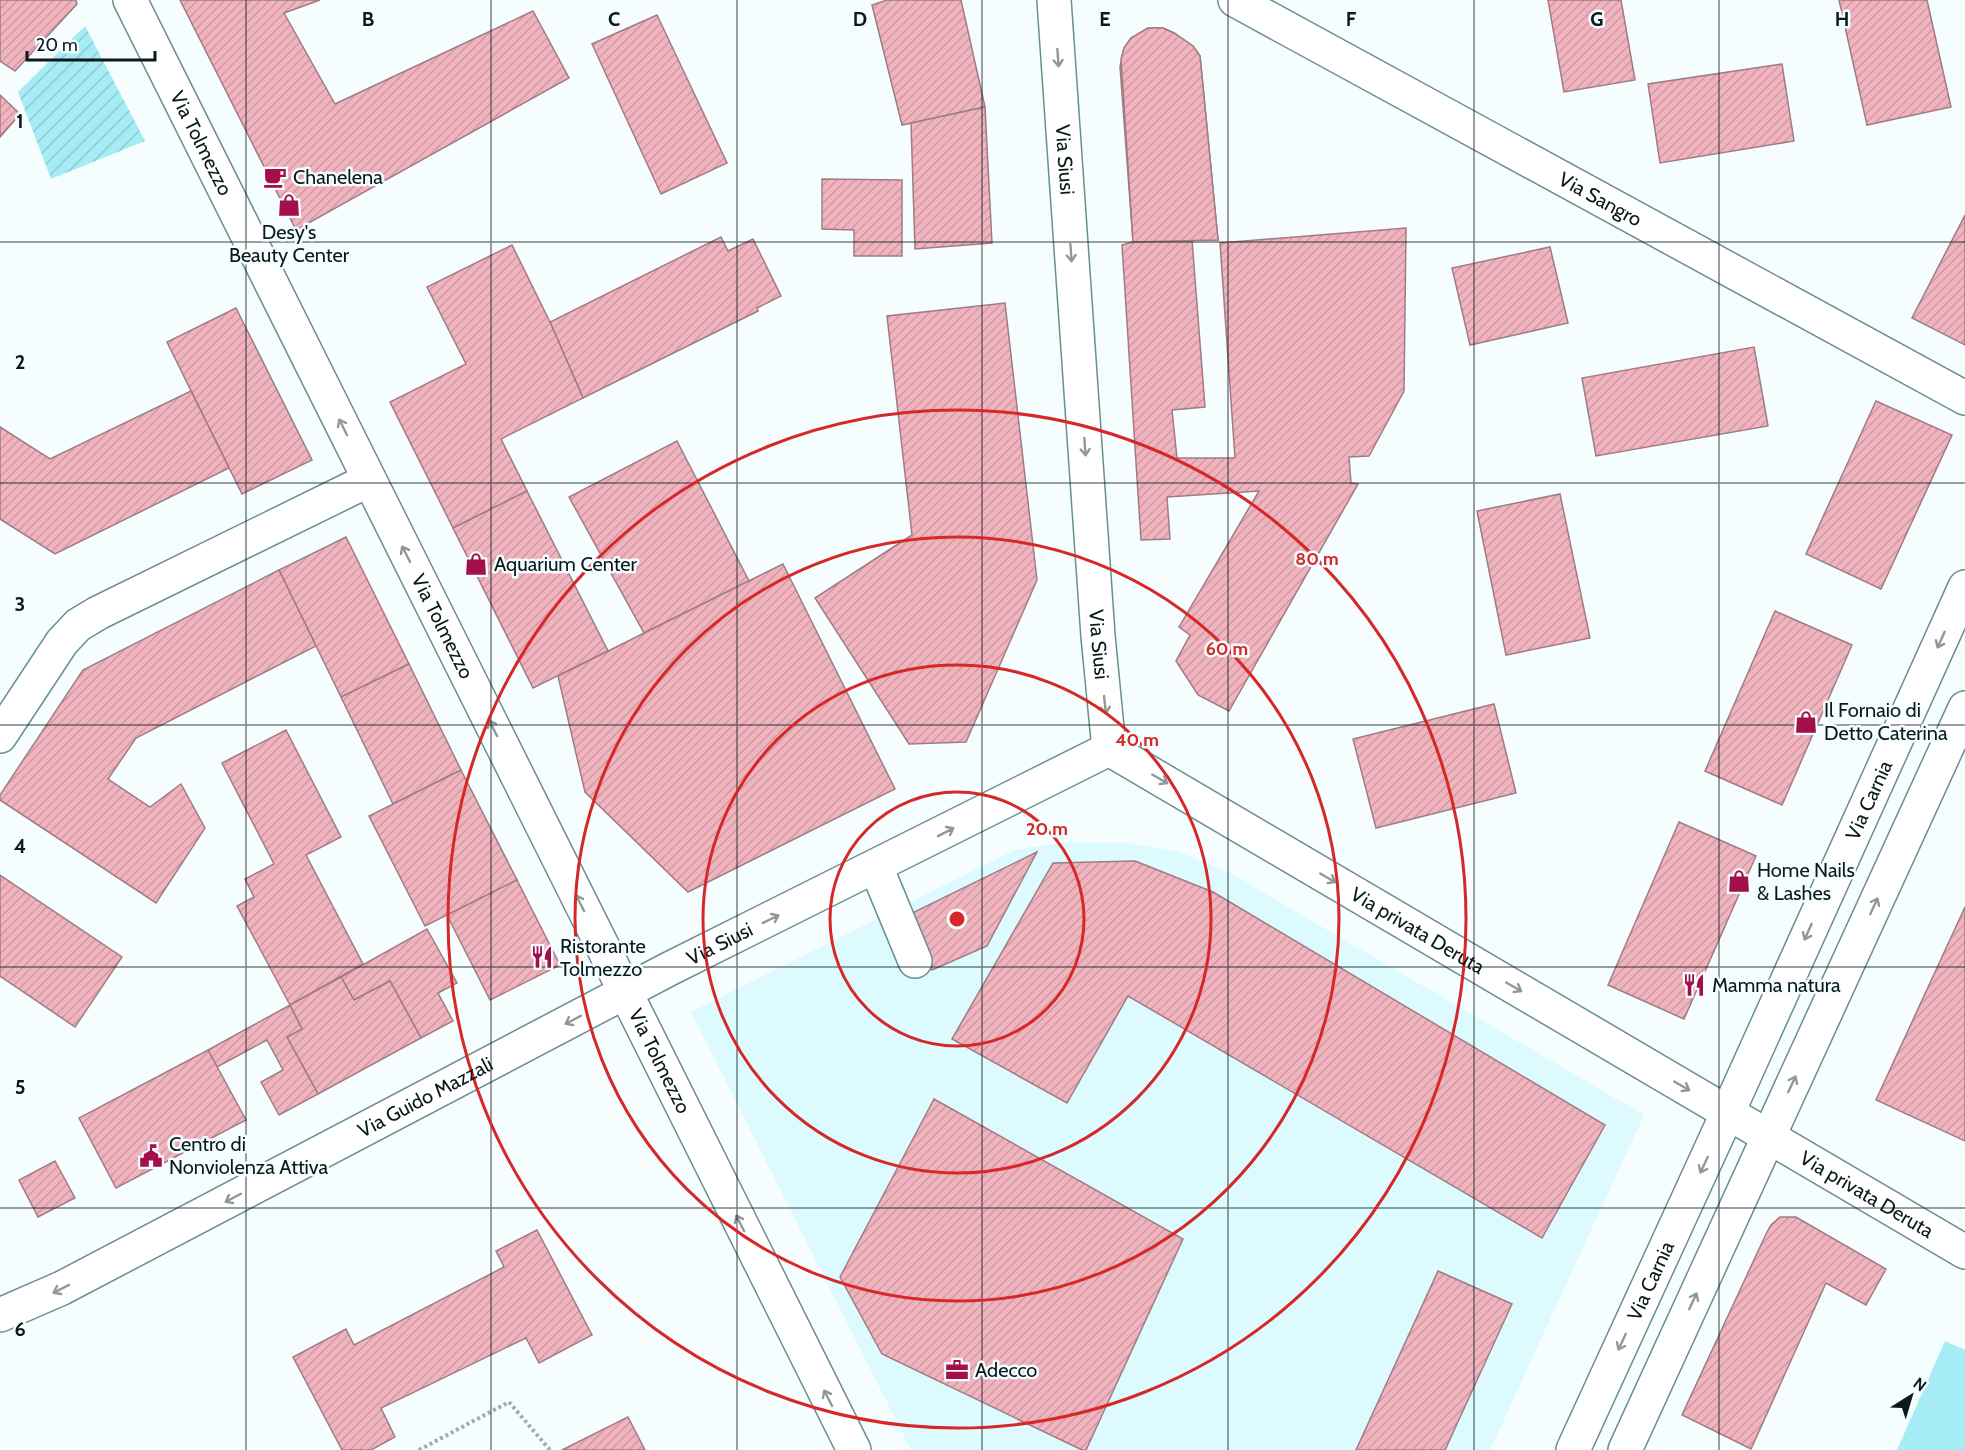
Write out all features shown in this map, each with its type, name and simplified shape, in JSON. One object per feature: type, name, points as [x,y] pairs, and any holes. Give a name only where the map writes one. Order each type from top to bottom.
[{"type":"street","name":"Via Tolmezzo","points":[[130,0],[854,1450]]},
{"type":"street","name":"Via Siusi","points":[[625,993],[1109,749],[1097,624],[1054,0]]},
{"type":"street","name":"Via Sangro","points":[[1235,0],[1965,398]]},
{"type":"street","points":[[0,736],[62,642],[78,625],[98,613],[369,480]]},
{"type":"street","name":"Via Carnia","points":[[1572,1450],[1728,1112],[1965,587]]},
{"type":"street","points":[[1625,1450],[1965,708]]},
{"type":"street","name":"Via privata Deruta","points":[[1109,749],[1728,1112]]},
{"type":"street","points":[[876,867],[915,961]]},
{"type":"street","name":"Via Guido Mazzali","points":[[0,1315],[62,1288],[625,993]]},
{"type":"street","points":[[1728,1112],[1768,1137]]},
{"type":"street","name":"Via privata Deruta","points":[[1768,1137],[1965,1252]]},
{"type":"path","points":[[419,1450],[509,1402],[550,1450]]},
{"type":"shaded area","points":[[85,26],[145,141],[51,179],[18,92]]},
{"type":"shaded area","points":[[1070,842],[1127,843],[1177,851],[1230,873],[1644,1115],[1490,1450],[911,1450],[691,1012],[1014,850]]},
{"type":"shaded area","points":[[1945,1341],[1965,1350],[1965,1450],[1897,1450]]},
{"type":"building","points":[[0,0],[76,0],[77,4],[15,71],[0,61]]},
{"type":"building","points":[[180,0],[320,0],[284,13],[335,104],[533,11],[569,78],[296,230]]},
{"type":"building","points":[[887,0],[961,0],[985,107],[902,125],[872,5]]},
{"type":"building","points":[[1548,0],[1621,0],[1635,80],[1564,92]]},
{"type":"building","points":[[1839,0],[1927,0],[1951,107],[1867,125]]},
{"type":"building","points":[[657,15],[727,163],[661,194],[592,44]]},
{"type":"building","points":[[1148,28],[1163,28],[1174,33],[1193,46],[1200,56],[1218,240],[1192,240],[1205,407],[1172,410],[1177,458],[1235,458],[1220,243],[1406,228],[1404,391],[1369,456],[1349,457],[1351,483],[1358,484],[1229,711],[1198,695],[1176,661],[1190,635],[1179,627],[1259,491],[1167,497],[1170,539],[1141,540],[1122,245],[1133,242],[1120,67],[1124,48],[1131,38]]},
{"type":"building","points":[[1148,28],[1163,28],[1174,33],[1193,46],[1200,56],[1218,240],[1133,242],[1121,59],[1124,48],[1131,38]]},
{"type":"building","points":[[1782,64],[1794,141],[1660,163],[1648,84]]},
{"type":"building","points":[[0,95],[20,114],[0,137]]},
{"type":"building","points":[[985,107],[992,243],[915,249],[911,123]]},
{"type":"building","points":[[822,179],[902,180],[902,256],[854,256],[854,230],[822,229]]},
{"type":"building","points":[[1965,215],[1965,345],[1912,318]]},
{"type":"building","points":[[721,237],[728,251],[753,239],[781,296],[757,308],[758,311],[583,398],[550,322]]},
{"type":"building","points":[[512,245],[550,322],[583,398],[501,439],[527,491],[453,528],[390,402],[466,364],[427,287]]},
{"type":"building","points":[[1550,247],[1568,323],[1470,345],[1452,268]]},
{"type":"building","points":[[1005,303],[1037,580],[966,742],[909,744],[815,598],[912,535],[887,316]]},
{"type":"building","points":[[236,308],[312,460],[242,494],[167,342]]},
{"type":"building","points":[[1754,347],[1768,426],[1596,456],[1582,378]]},
{"type":"building","points":[[191,391],[229,468],[55,554],[0,519],[0,427],[50,459]]},
{"type":"building","points":[[1876,401],[1952,435],[1881,589],[1806,554]]},
{"type":"building","points":[[677,441],[749,581],[644,633],[569,497]]},
{"type":"building","points":[[527,491],[608,651],[533,688],[453,528]]},
{"type":"building","points":[[1560,494],[1590,638],[1506,655],[1477,511]]},
{"type":"building","points":[[346,537],[409,664],[341,697],[279,570]]},
{"type":"building","points":[[783,564],[895,789],[688,892],[585,792],[558,676]]},
{"type":"building","points":[[279,570],[316,646],[136,738],[108,779],[150,807],[181,784],[205,828],[156,903],[0,800],[0,795],[83,670]]},
{"type":"building","points":[[1775,611],[1852,645],[1782,805],[1705,771]]},
{"type":"building","points":[[409,664],[461,770],[393,804],[341,697]]},
{"type":"building","points":[[1494,704],[1516,793],[1376,828],[1353,739]]},
{"type":"building","points":[[286,730],[341,837],[306,855],[363,964],[290,1005],[237,906],[254,897],[245,879],[274,864],[222,763]]},
{"type":"building","points":[[461,770],[517,880],[425,926],[369,816]]},
{"type":"building","points":[[1679,822],[1756,856],[1684,1019],[1608,985]]},
{"type":"building","points":[[1037,852],[987,946],[932,970],[906,916]]},
{"type":"building","points":[[1135,861],[1213,892],[1605,1125],[1542,1238],[1128,996],[1067,1103],[952,1039],[1053,863]]},
{"type":"building","points":[[0,875],[122,957],[75,1027],[0,976]]},
{"type":"building","points":[[517,880],[560,965],[490,1000],[447,915]]},
{"type":"building","points":[[1965,907],[1965,1141],[1876,1100]]},
{"type":"building","points":[[427,929],[457,983],[438,993],[453,1021],[421,1038],[390,981],[354,1000],[341,977]]},
{"type":"building","points":[[341,977],[354,1000],[390,981],[421,1038],[318,1094],[287,1037],[302,1029],[290,1005]]},
{"type":"building","points":[[290,1005],[302,1029],[287,1037],[318,1094],[279,1115],[261,1082],[283,1070],[267,1040],[217,1067],[208,1050]]},
{"type":"building","points":[[208,1050],[246,1120],[116,1188],[79,1118]]},
{"type":"building","points":[[934,1099],[1183,1239],[1086,1450],[882,1354],[840,1277]]},
{"type":"building","points":[[55,1161],[75,1198],[38,1217],[19,1180]]},
{"type":"building","points":[[1780,1217],[1796,1217],[1886,1269],[1866,1305],[1826,1283],[1751,1449],[1682,1415],[1766,1234],[1771,1225]]},
{"type":"building","points":[[537,1230],[592,1335],[539,1363],[526,1338],[381,1408],[395,1437],[371,1450],[342,1450],[293,1357],[346,1329],[354,1345],[504,1267],[496,1251]]},
{"type":"building","points":[[1438,1271],[1512,1304],[1445,1450],[1356,1450]]},
{"type":"building","points":[[628,1417],[645,1450],[562,1450]]},
{"type":"place","name":"Chanelena","points":[[275,177]]},
{"type":"place","name":"Desy's Beauty Center","points":[[289,205]]},
{"type":"place","name":"Aquarium Center","points":[[476,564]]},
{"type":"place","name":"Il Fornaio di Detto Caterina","points":[[1806,722]]},
{"type":"place","name":"Home Nails & Lashes","points":[[1739,881]]},
{"type":"place","name":"Ristorante Tolmezzo","points":[[542,957]]},
{"type":"place","name":"Mamma natura","points":[[1694,985]]},
{"type":"place","name":"Centro di Nonviolenza Attiva","points":[[151,1156]]},
{"type":"place","name":"Adecco","points":[[957,1370]]}]
